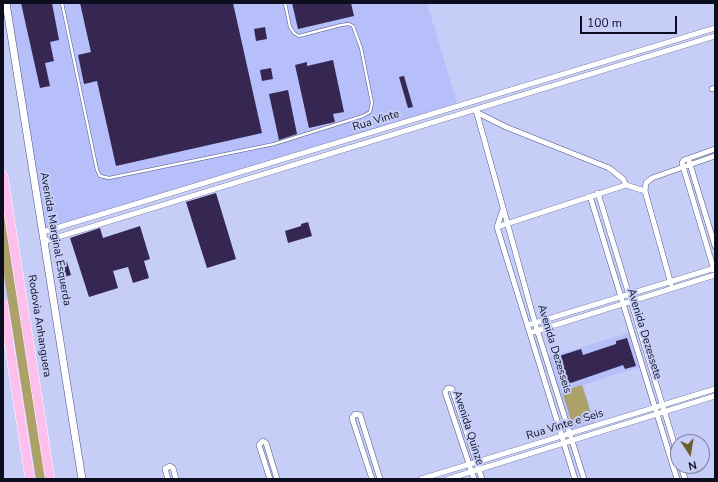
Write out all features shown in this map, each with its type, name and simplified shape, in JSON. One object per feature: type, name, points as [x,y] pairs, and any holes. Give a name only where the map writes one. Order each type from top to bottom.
[{"type":"highway","name":"Rodovia Anhanguera","points":[[3,176],[50,479]]},
{"type":"highway","points":[[3,304],[30,479]]},
{"type":"main road","name":"Avenida Marginal Esquerda","points":[[6,3],[82,479]]},
{"type":"street","name":"Rua Vinte","points":[[43,232],[715,28]]},
{"type":"street","name":"Rua Vinte","points":[[45,241],[476,111],[715,36]]},
{"type":"street","points":[[476,111],[506,127],[609,168],[623,179],[626,186]]},
{"type":"street","name":"Avenida Dezesseis","points":[[476,111],[535,323],[584,479]]},
{"type":"street","points":[[673,289],[645,191],[646,183],[652,178],[715,149]]},
{"type":"street","points":[[690,161],[715,156]]},
{"type":"street","points":[[690,161],[715,246]]},
{"type":"street","points":[[683,164],[715,271]]},
{"type":"street","points":[[496,227],[598,193],[626,186],[645,191]]},
{"type":"street","name":"Avenida Dezessete","points":[[598,193],[672,434]]},
{"type":"street","name":"Avenida Dezessete","points":[[590,196],[622,296],[677,479]]},
{"type":"street","points":[[496,227],[503,209]]},
{"type":"street","name":"Avenida Dezesseis","points":[[496,227],[528,325],[575,479]]},
{"type":"street","points":[[528,325],[670,282],[715,271]]},
{"type":"street","points":[[530,333],[673,289],[715,271]]},
{"type":"street","name":"Avenida Quinze","points":[[474,479],[444,392],[448,388],[452,390],[482,479]]},
{"type":"street","name":"Rua Vinte e Seis","points":[[421,479],[715,389]]},
{"type":"street","name":"Rua Vinte e Seis","points":[[448,479],[715,396]]},
{"type":"street","points":[[372,479],[352,418],[354,414],[360,415],[380,479]]},
{"type":"street","points":[[270,479],[259,445],[263,441],[266,443],[277,479]]},
{"type":"street","points":[[366,460],[373,458]]},
{"type":"street","points":[[168,479],[166,469],[171,466],[176,479]]},
{"type":"lane","points":[[62,3],[96,170],[100,176],[109,178],[274,144],[363,116],[370,112],[372,103],[361,48],[353,26],[349,24],[341,24],[299,36],[294,33],[290,27],[285,3]]},
{"type":"shaded area","points":[[6,3],[427,3],[457,103],[289,156],[44,230]]},
{"type":"shaded area","points":[[3,201],[46,479],[36,479],[3,269]]},
{"type":"shaded area","points":[[632,332],[643,366],[583,385],[596,426],[570,434],[546,358]]},
{"type":"shaded area","points":[[582,385],[593,420],[573,426],[562,391]]},
{"type":"building","points":[[21,3],[52,3],[59,40],[50,42],[54,61],[45,63],[50,86],[40,88]]},
{"type":"building","points":[[80,3],[233,3],[262,133],[116,166],[97,81],[84,84],[78,55],[91,52]]},
{"type":"building","points":[[292,3],[351,3],[354,16],[298,29]]},
{"type":"building","points":[[265,27],[267,39],[256,41],[254,29]]},
{"type":"building","points":[[333,60],[344,112],[333,114],[335,122],[309,128],[295,65],[307,62],[307,66]]},
{"type":"building","points":[[271,68],[273,79],[262,81],[260,70]]},
{"type":"building","points":[[404,76],[413,107],[408,108],[399,77]]},
{"type":"building","points":[[288,90],[297,134],[279,140],[269,94]]},
{"type":"building","points":[[216,193],[236,259],[207,268],[186,202]]},
{"type":"building","points":[[308,222],[312,236],[288,243],[285,231]]},
{"type":"building","points":[[140,226],[150,259],[144,261],[149,278],[133,283],[128,267],[113,271],[118,288],[89,297],[70,238],[100,228],[103,238]]},
{"type":"building","points":[[67,262],[71,275],[61,278],[56,265]]},
{"type":"building","points":[[627,338],[636,366],[625,369],[623,365],[562,386],[553,358],[581,349],[583,355],[616,344],[616,341]]}]
